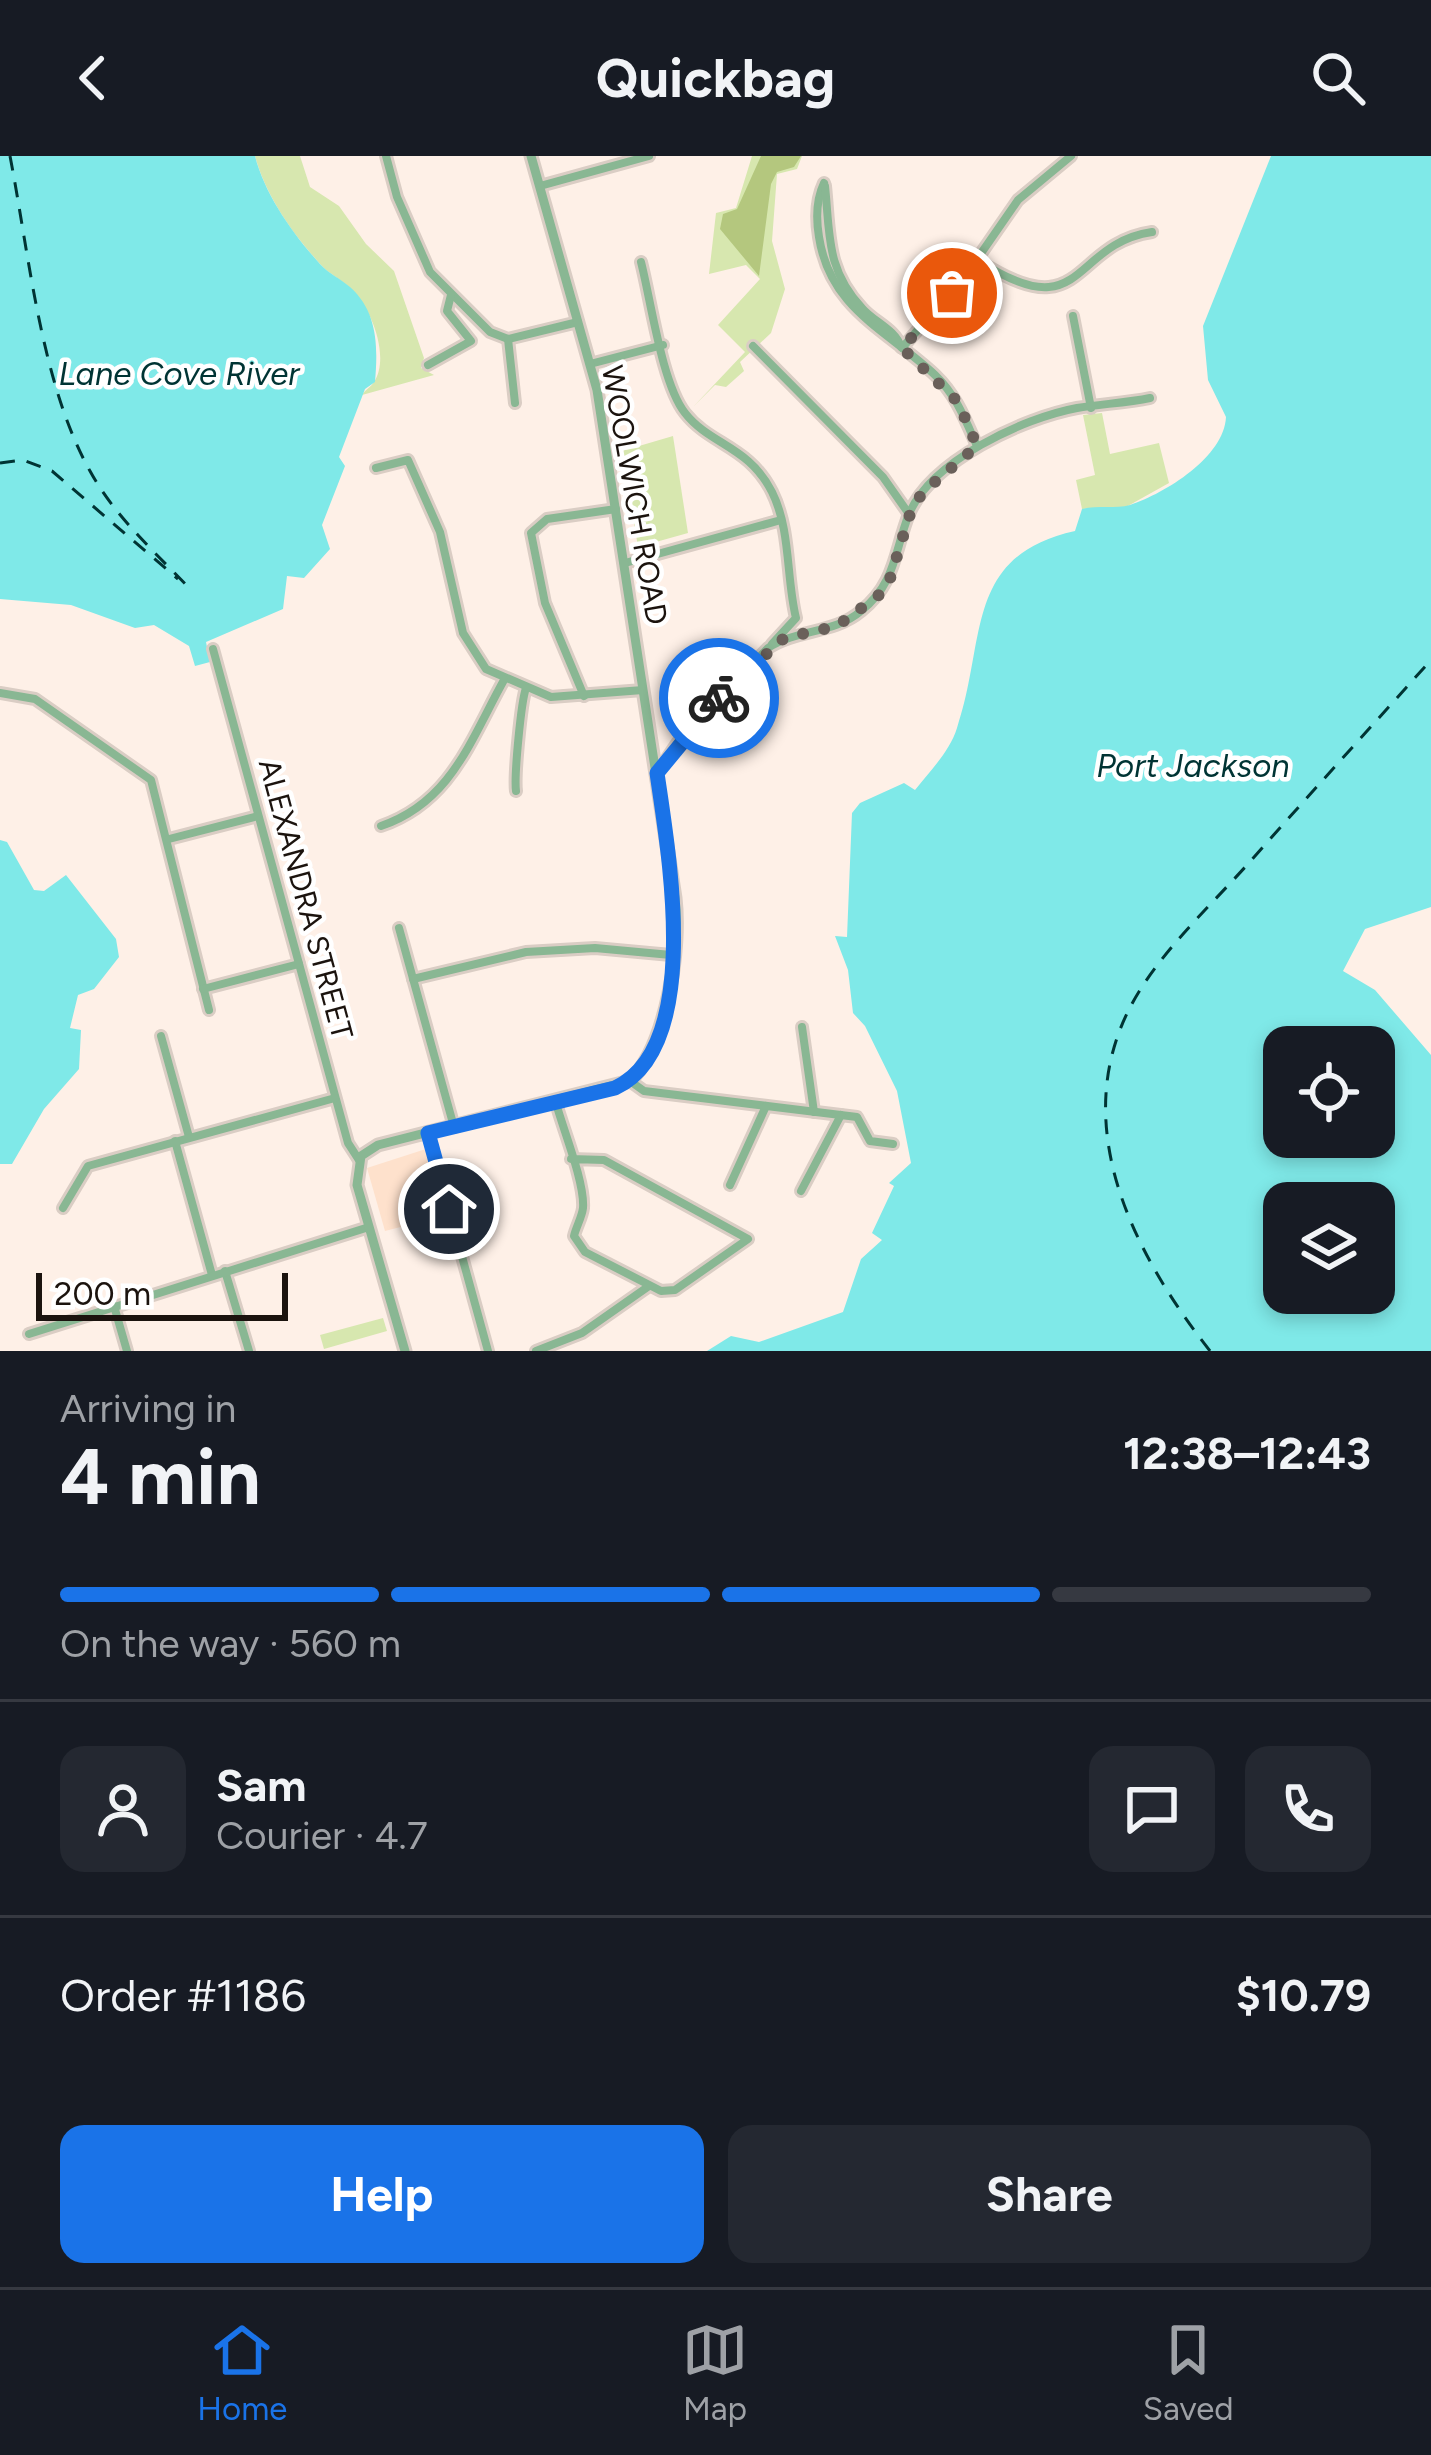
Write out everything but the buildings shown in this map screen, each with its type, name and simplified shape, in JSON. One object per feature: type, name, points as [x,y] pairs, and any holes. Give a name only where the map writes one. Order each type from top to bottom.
[{"type":"street","points":[[386,156],[425,264],[490,332],[508,339],[578,322]]},
{"type":"street","name":"WOOLWICH ROAD","points":[[531,156],[590,364],[625,563],[676,910],[658,1036],[630,1081]]},
{"type":"street","points":[[540,186],[649,156]]},
{"type":"street","points":[[902,348],[976,260],[1018,200],[1071,156]]},
{"type":"street","points":[[902,348],[898,336],[864,311],[836,270],[824,227],[824,183],[817,221],[830,273],[859,316],[902,348],[958,402],[977,446]]},
{"type":"street","points":[[976,260],[1011,281],[1044,288],[1073,281],[1131,235],[1152,232]]},
{"type":"street","points":[[641,262],[683,411],[753,464],[774,494],[796,618],[772,638],[773,645]]},
{"type":"street","points":[[428,365],[471,340],[447,311],[451,296]]},
{"type":"street","points":[[1073,316],[1091,408]]},
{"type":"street","points":[[508,339],[515,403]]},
{"type":"street","points":[[590,364],[663,345]]},
{"type":"street","points":[[753,346],[883,477],[910,514]]},
{"type":"street","points":[[657,773],[686,734],[773,645],[837,626],[879,595],[898,561],[910,514],[922,493],[977,446],[1078,408],[1150,398]]},
{"type":"street","points":[[376,468],[408,460],[440,532],[472,655],[505,680],[551,697],[643,690]]},
{"type":"street","points":[[584,696],[545,603],[531,533],[547,519],[616,509]]},
{"type":"street","points":[[625,563],[782,520]]},
{"type":"street","name":"ALEXANDRA STREET","points":[[213,649],[348,1143],[359,1160],[356,1180],[405,1351]]},
{"type":"street","points":[[381,826],[417,813],[435,796],[505,680]]},
{"type":"street","points":[[516,791],[514,764],[524,727],[526,688]]},
{"type":"street","points":[[0,693],[34,699],[151,780],[209,1010]]},
{"type":"street","points":[[169,839],[259,816]]},
{"type":"street","points":[[399,928],[454,1127]]},
{"type":"street","points":[[413,979],[526,952],[595,948],[671,955]]},
{"type":"street","points":[[203,989],[299,964]]},
{"type":"street","points":[[802,1027],[814,1112]]},
{"type":"street","points":[[161,1036],[189,1137]]},
{"type":"street","points":[[359,1160],[378,1145],[630,1081],[644,1091],[859,1118],[874,1144],[893,1144]]},
{"type":"street","points":[[63,1208],[88,1166],[336,1098]]},
{"type":"street","points":[[556,1103],[571,1159],[583,1202],[576,1242],[649,1286],[675,1290],[745,1244],[747,1234],[604,1160],[571,1159]]},
{"type":"street","points":[[730,1185],[766,1106]]},
{"type":"street","points":[[801,1191],[841,1115]]},
{"type":"street","points":[[428,1133],[488,1351]]},
{"type":"street","points":[[175,1141],[212,1275]]},
{"type":"street","points":[[29,1334],[369,1227]]},
{"type":"street","points":[[225,1270],[249,1351]]},
{"type":"street","points":[[536,1351],[561,1347],[649,1286]]},
{"type":"street","points":[[114,1306],[127,1351]]},
{"type":"shaded area","points":[[429,1148],[447,1215],[385,1231],[367,1168]]},
{"type":"green space","points":[[255,156],[300,156],[310,187],[339,206],[366,244],[394,271],[424,358],[421,368],[434,375],[362,395],[379,371],[379,345],[371,318],[357,296],[321,265],[290,227]]},
{"type":"green space","points":[[752,156],[802,156],[797,169],[777,174],[772,241],[785,289],[771,333],[740,362],[744,371],[726,387],[715,385],[693,407],[745,352],[718,325],[760,279],[746,265],[709,274],[716,213],[736,208]]},
{"type":"green space","points":[[761,156],[801,156],[794,167],[777,172],[771,184],[759,276],[720,229],[723,214],[737,209]]},
{"type":"green space","points":[[1102,413],[1110,454],[1159,443],[1169,483],[1126,507],[1082,509],[1076,480],[1095,475],[1083,415]]},
{"type":"green space","points":[[673,436],[688,533],[638,547],[622,451]]},
{"type":"green space","points":[[383,1318],[387,1331],[324,1349],[320,1335]]},
{"type":"water","name":"Lane Cove River","points":[[0,156],[255,156],[290,227],[320,264],[359,297],[371,319],[375,382],[365,389],[339,457],[345,466],[322,525],[330,549],[304,578],[287,576],[283,609],[206,642],[210,662],[195,666],[189,646],[154,625],[135,628],[71,605],[0,599]]},
{"type":"water","name":"Port Jackson","points":[[1271,156],[1431,156],[1431,907],[1365,929],[1343,971],[1375,990],[1431,1055],[1431,1351],[707,1351],[731,1336],[759,1342],[843,1312],[861,1259],[882,1240],[872,1233],[894,1186],[889,1183],[911,1163],[897,1091],[865,1026],[853,1013],[848,970],[835,936],[847,937],[852,813],[860,803],[904,783],[915,790],[945,753],[966,695],[985,606],[996,581],[1014,560],[1039,543],[1075,531],[1082,509],[1130,505],[1160,492],[1191,472],[1215,446],[1226,417],[1208,380],[1203,326]]},
{"type":"water","points":[[0,840],[7,842],[34,890],[44,891],[66,875],[116,939],[119,957],[94,989],[78,995],[70,1028],[81,1030],[79,1069],[44,1109],[12,1164],[0,1164]]},
{"type":"ferry route","points":[[10,156],[48,359],[73,437],[112,504],[192,591]]},
{"type":"ferry route","points":[[0,463],[23,460],[52,471],[178,579]]},
{"type":"ferry route","points":[[1210,1351],[1154,1269],[1116,1179],[1107,1132],[1107,1084],[1117,1037],[1140,990],[1177,941],[1431,660]]},
{"type":"way so far","points":[[719,698],[768,648],[784,638],[837,626],[879,595],[898,561],[910,514],[922,493],[977,446],[958,402],[902,348],[952,293]]},
{"type":"route","points":[[449,1209],[428,1133],[615,1088],[630,1081],[649,1057],[663,1019],[676,910],[657,773],[719,698]]}]
